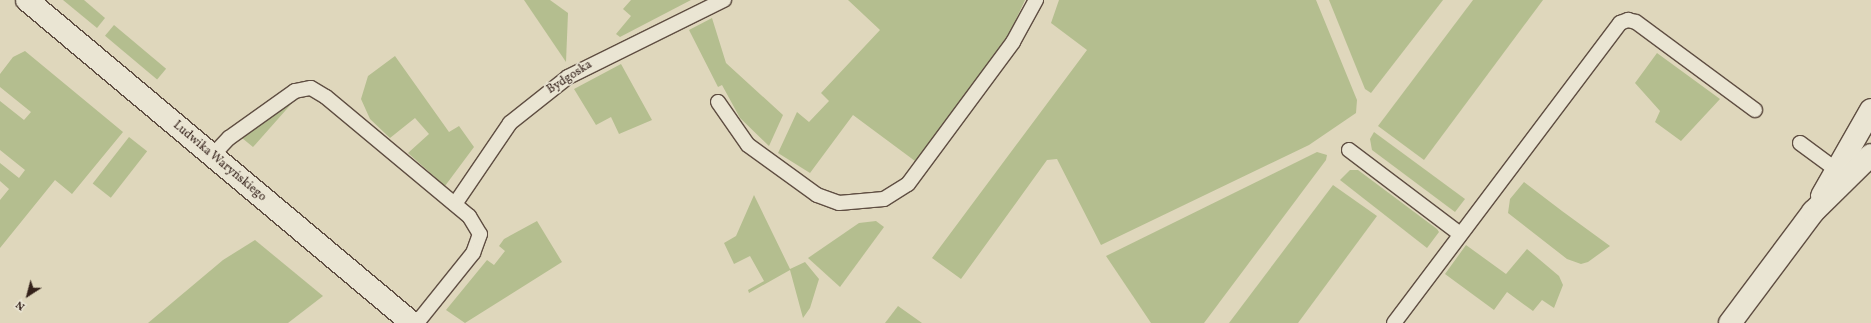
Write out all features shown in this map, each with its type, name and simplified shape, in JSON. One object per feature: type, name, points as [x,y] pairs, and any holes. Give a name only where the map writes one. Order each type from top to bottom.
[{"type":"street","name":"Ludwika Waryńskiego","points":[[27,0],[412,323]]},
{"type":"street","points":[[1730,323],[1843,174],[1871,110]]},
{"type":"street","points":[[1843,174],[1871,156]]},
{"type":"lane","name":"Bydgoska","points":[[455,204],[510,123],[568,77],[724,0]]},
{"type":"lane","points":[[718,102],[748,145],[817,195],[839,202],[884,199],[908,184],[1013,42],[1036,0]]},
{"type":"lane","points":[[1394,323],[1620,23],[1628,20],[1645,29],[1755,110]]},
{"type":"lane","points":[[212,156],[229,138],[295,91],[311,88],[326,97],[455,204],[476,226],[479,243],[417,323]]},
{"type":"lane","points":[[1800,143],[1843,174]]},
{"type":"lane","points":[[1349,150],[1460,234]]},
{"type":"green space","points":[[63,0],[84,0],[105,18],[97,28]]},
{"type":"green space","points":[[524,0],[550,0],[568,13],[566,62]]},
{"type":"green space","points":[[631,0],[691,0],[620,37],[616,34],[631,16],[623,9]]},
{"type":"green space","points":[[848,0],[1025,0],[1011,30],[989,64],[915,161],[853,115],[810,173],[778,153],[797,112],[809,122],[829,101],[821,93],[880,30]]},
{"type":"green space","points":[[1059,0],[1316,0],[1357,100],[1356,113],[1309,145],[1101,245],[1057,159],[1047,160],[961,279],[932,258],[1087,50],[1051,23]]},
{"type":"green space","points":[[1329,0],[1443,0],[1371,93],[1365,89]]},
{"type":"green space","points":[[1473,0],[1543,0],[1424,160],[1378,126]]},
{"type":"green space","points":[[712,18],[726,63],[783,115],[769,146],[740,118],[722,85],[718,87],[689,30]]},
{"type":"green space","points":[[114,25],[166,69],[157,79],[105,36]]},
{"type":"green space","points":[[25,51],[123,132],[72,194],[55,180],[0,248],[0,200],[9,189],[0,181],[0,163],[19,178],[25,170],[0,150],[0,101],[24,120],[31,112],[0,87],[0,74],[13,57]]},
{"type":"green space","points":[[1657,53],[1720,99],[1681,141],[1655,122],[1660,111],[1635,83]]},
{"type":"green space","points":[[395,56],[449,132],[459,126],[474,147],[445,186],[408,153],[429,134],[415,118],[390,138],[370,119],[361,99],[368,76]]},
{"type":"green space","points":[[621,64],[652,120],[619,134],[611,117],[596,125],[574,89]]},
{"type":"green space","points":[[293,102],[253,147],[242,138],[244,137]]},
{"type":"green space","points":[[1374,132],[1465,199],[1455,212],[1372,150],[1370,139]]},
{"type":"green space","points":[[129,137],[147,151],[111,198],[93,183]]},
{"type":"green space","points":[[1317,152],[1327,155],[1326,160],[1204,323],[1151,323],[1106,256]]},
{"type":"green space","points":[[1350,170],[1358,170],[1437,229],[1439,232],[1427,248],[1340,180]]},
{"type":"green space","points":[[1524,182],[1610,246],[1588,262],[1581,264],[1567,259],[1508,213],[1510,199]]},
{"type":"green space","points":[[1333,185],[1377,216],[1298,323],[1229,323]]},
{"type":"green space","points":[[754,195],[790,269],[805,262],[819,279],[810,308],[803,318],[790,270],[749,293],[748,290],[764,281],[750,256],[734,264],[724,243],[736,236]]},
{"type":"green space","points":[[537,221],[562,262],[465,323],[446,310],[487,260],[494,265],[505,251],[499,246],[504,239]]},
{"type":"green space","points":[[876,221],[884,227],[840,287],[808,258],[859,223]]},
{"type":"green space","points":[[255,240],[323,296],[288,323],[148,323],[223,260]]},
{"type":"green space","points":[[1466,245],[1506,274],[1527,249],[1559,276],[1563,285],[1554,308],[1542,300],[1533,311],[1507,292],[1494,310],[1445,274]]},
{"type":"green space","points":[[898,306],[922,323],[885,323]]}]
